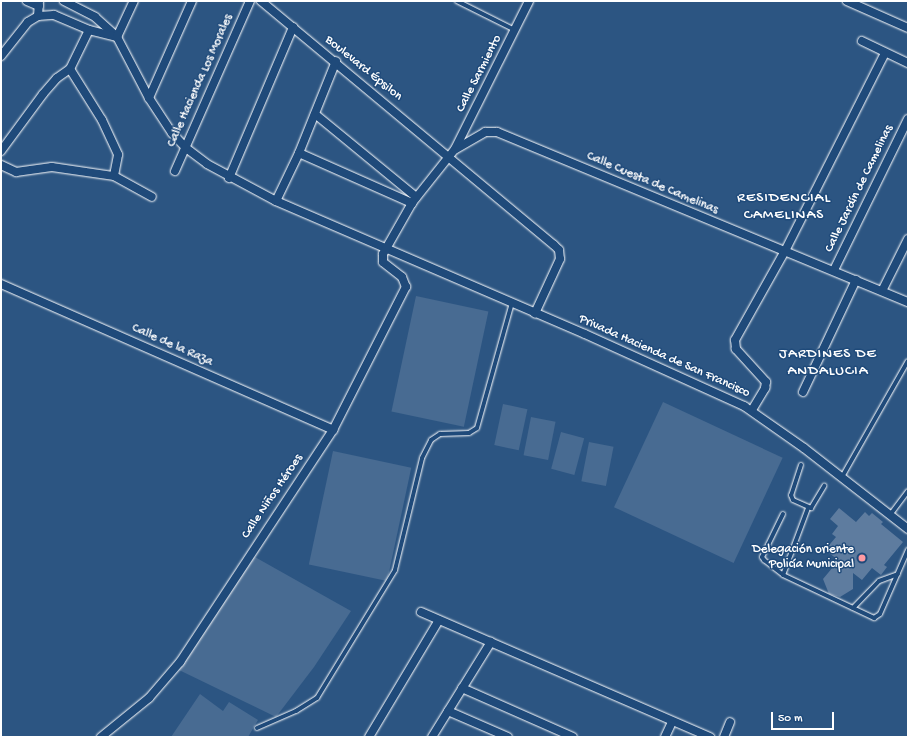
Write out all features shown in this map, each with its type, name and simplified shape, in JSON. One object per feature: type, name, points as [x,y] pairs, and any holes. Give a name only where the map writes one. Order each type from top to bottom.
[{"type":"street","points":[[27,1],[39,3],[38,16]]},
{"type":"street","name":"Privada Hacienda de San Francisco","points":[[64,1],[95,17],[117,38],[149,98],[186,148],[229,178],[276,202],[535,313],[752,410],[908,530]]},
{"type":"street","points":[[1,56],[28,22],[38,16],[54,15],[89,30],[117,38],[134,1]]},
{"type":"street","points":[[149,98],[192,1]]},
{"type":"street","name":"Calle Hacienda Los Morales","points":[[175,171],[250,1]]},
{"type":"street","name":"Boulevard Épsilon","points":[[261,1],[452,152],[559,250],[560,259],[535,313]]},
{"type":"street","name":"Calle Sarmiento","points":[[452,152],[529,1]]},
{"type":"street","points":[[847,1],[908,28]]},
{"type":"street","points":[[229,178],[293,27]]},
{"type":"street","points":[[1,151],[43,94],[57,78],[70,69],[89,30]]},
{"type":"street","points":[[862,41],[884,53],[908,63]]},
{"type":"street","points":[[752,410],[765,388],[766,382],[736,349],[734,343],[786,251],[884,53]]},
{"type":"street","points":[[276,202],[299,154],[336,61]]},
{"type":"street","points":[[70,69],[102,120],[118,155],[114,176]]},
{"type":"street","points":[[315,114],[414,200]]},
{"type":"street","name":"Calle Jardín de Camelinas","points":[[834,270],[908,119]]},
{"type":"street","name":"Calle Cuesta de Camelinas","points":[[452,152],[485,132],[497,132],[759,242],[834,270],[908,302]]},
{"type":"street","points":[[386,250],[414,200],[452,152]]},
{"type":"street","points":[[299,154],[414,200]]},
{"type":"street","points":[[1,165],[16,172],[60,168],[114,176],[152,197]]},
{"type":"street","points":[[882,291],[908,239]]},
{"type":"street","name":"Calle Niños Héroes","points":[[101,737],[149,698],[180,662],[332,430],[406,287],[402,277],[383,262],[382,259],[386,250]]},
{"type":"street","points":[[803,392],[856,280]]},
{"type":"street","name":"Calle de la Raza","points":[[1,284],[332,430]]},
{"type":"street","points":[[421,612],[672,722],[710,737]]},
{"type":"street","points":[[370,737],[439,620]]},
{"type":"street","points":[[432,737],[490,642]]},
{"type":"street","points":[[462,688],[554,733],[572,737]]},
{"type":"street","points":[[448,711],[508,737]]},
{"type":"street","points":[[665,737],[672,722]]},
{"type":"street","points":[[724,737],[730,722]]},
{"type":"lane","points":[[457,1],[515,30]]},
{"type":"lane","points":[[257,728],[296,711],[317,698],[395,570],[422,458],[431,440],[440,434],[469,434],[477,428],[512,303]]},
{"type":"lane","points":[[842,478],[908,361]]},
{"type":"lane","points":[[801,465],[792,498],[808,508]]},
{"type":"lane","points":[[808,508],[814,506],[824,486]]},
{"type":"lane","points":[[890,515],[908,491]]},
{"type":"lane","points":[[783,575],[808,508]]},
{"type":"lane","points":[[783,514],[762,557],[783,575],[874,618],[878,617],[908,550]]},
{"type":"lane","points":[[853,608],[879,581],[898,574]]},
{"type":"shaded area","points":[[416,296],[488,311],[464,427],[391,411]]},
{"type":"shaded area","points":[[663,402],[783,458],[734,563],[614,507]]},
{"type":"shaded area","points":[[503,404],[527,409],[519,450],[494,445]]},
{"type":"shaded area","points":[[531,417],[556,422],[548,460],[524,455]]},
{"type":"shaded area","points":[[561,432],[584,438],[574,475],[551,469]]},
{"type":"shaded area","points":[[589,442],[614,447],[606,486],[581,481]]},
{"type":"shaded area","points":[[333,451],[411,468],[387,581],[309,564]]},
{"type":"shaded area","points":[[253,556],[351,611],[314,667],[276,717],[179,670]]},
{"type":"shaded area","points":[[200,694],[223,711],[229,702],[258,720],[248,737],[171,737]]},
{"type":"building","name":"Delegación oriente Policía Municipal","points":[[839,508],[856,522],[865,512],[869,516],[872,513],[883,522],[881,524],[903,542],[884,565],[887,567],[881,575],[872,568],[862,580],[853,573],[853,589],[840,597],[829,594],[823,579],[833,567],[849,568],[825,550],[836,537],[832,534],[838,526],[830,519]]},
{"type":"place","name":"Delegación oriente Policía Municipal","points":[[862,558]]},
{"type":"district","name":"RESIDENCIAL CAMELINAS","points":[[784,206]]},
{"type":"district","name":"JARDINES DE ANDALUCIA","points":[[828,362]]}]
